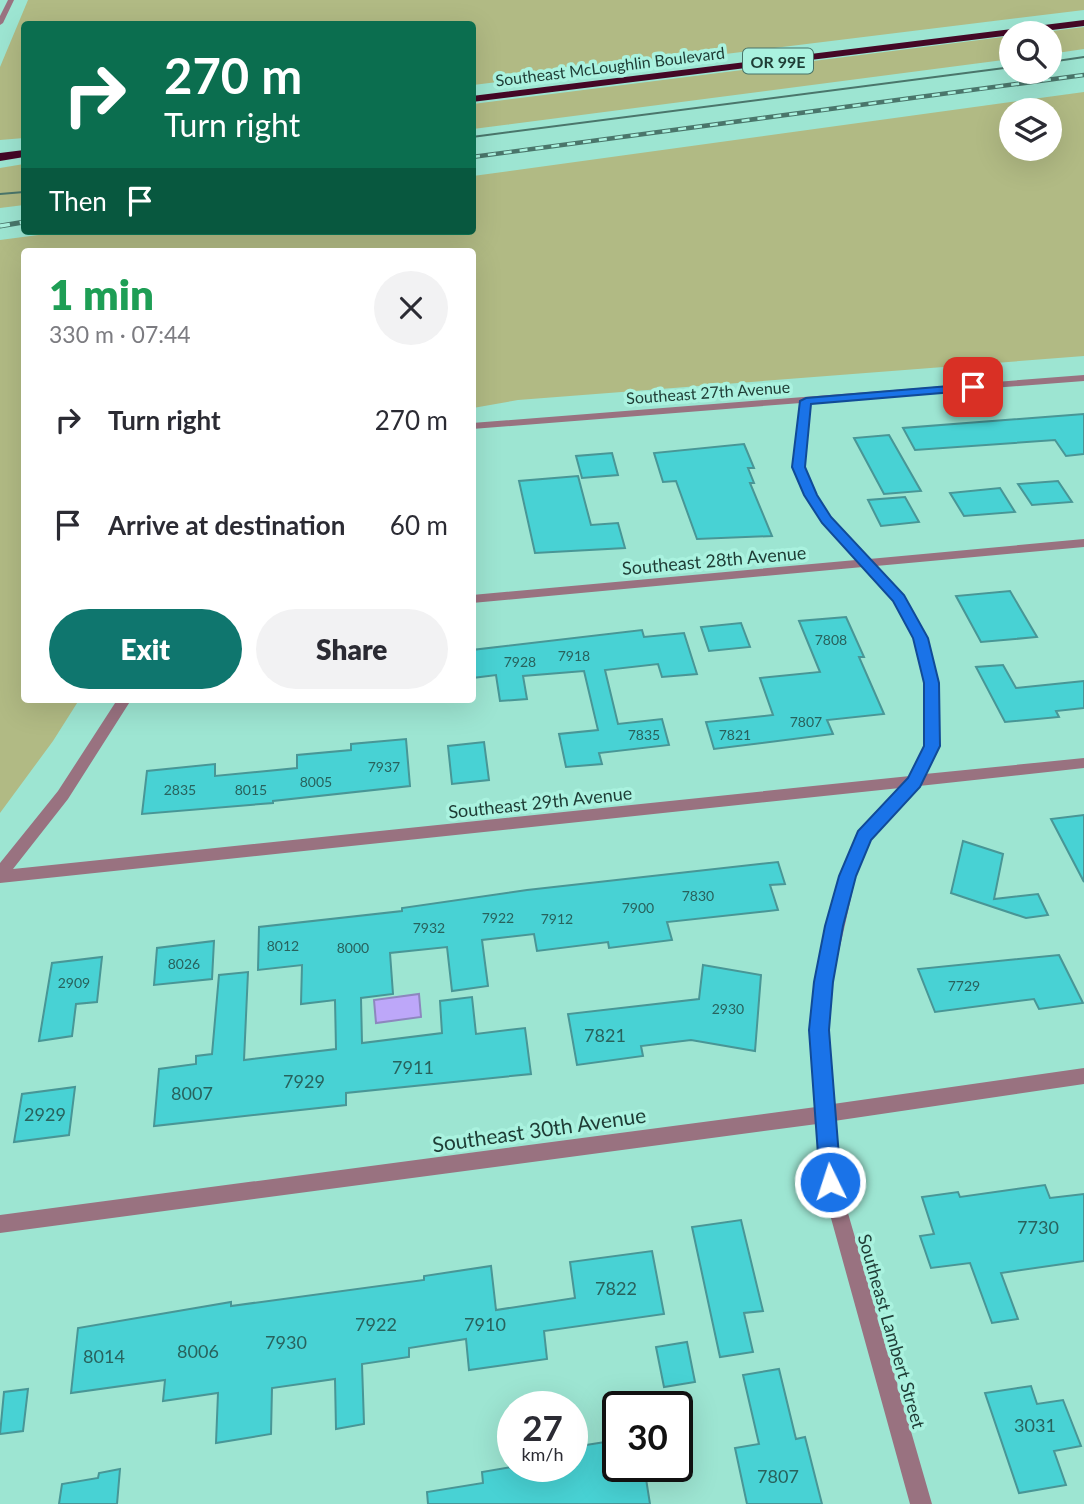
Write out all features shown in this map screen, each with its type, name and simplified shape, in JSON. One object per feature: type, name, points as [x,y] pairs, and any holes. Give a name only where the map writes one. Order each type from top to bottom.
[{"type":"highway","name":"Southeast McLoughlin Boulevard","points":[[476,91],[1084,16]]},
{"type":"highway","name":"Southeast McLoughlin Boulevard","points":[[476,99],[1084,23]]},
{"type":"highway","points":[[0,148],[21,146]]},
{"type":"highway","points":[[0,158],[21,155]]},
{"type":"street","points":[[0,23],[11,0]]},
{"type":"street","name":"Southeast 27th Avenue","points":[[476,425],[1084,378]]},
{"type":"street","name":"Southeast Lambert Street","points":[[806,401],[799,467],[810,495],[826,520],[899,598],[920,638],[931,683],[932,746],[914,782],[864,836],[844,888],[824,982],[819,1030],[830,1182],[921,1504]]},
{"type":"street","name":"Southeast 28th Avenue","points":[[476,598],[1084,543]]},
{"type":"street","points":[[0,875],[63,794],[122,703]]},
{"type":"street","name":"Southeast 29th Avenue","points":[[0,875],[1084,763]]},
{"type":"street","name":"Southeast 30th Avenue","points":[[0,1224],[826,1114],[1084,1076]]},
{"type":"green space","points":[[28,0],[1084,0],[1084,10],[476,85],[476,21],[21,21],[21,138],[0,140],[0,67]]},
{"type":"green space","points":[[1084,27],[1084,49],[1062,52],[1062,30]]},
{"type":"green space","points":[[999,38],[999,61],[476,129],[476,104]]},
{"type":"green space","points":[[1084,92],[1084,356],[518,400],[476,407],[476,248],[21,248],[21,703],[77,703],[0,813],[0,240],[38,235],[476,235],[476,176],[999,104],[999,161],[1062,161],[1062,98],[1040,98]]},
{"type":"green space","points":[[21,164],[21,205],[0,208],[0,168]]},
{"type":"shaded area","points":[[419,994],[421,1017],[376,1023],[374,1000]]},
{"type":"building","points":[[1084,414],[1084,454],[1066,456],[1055,440],[915,450],[903,428]]},
{"type":"building","points":[[889,435],[921,491],[884,494],[854,438]]},
{"type":"building","points":[[744,444],[754,468],[748,468],[754,483],[750,483],[772,536],[697,539],[676,481],[663,482],[654,453]]},
{"type":"building","points":[[612,453],[618,475],[582,478],[576,456]]},
{"type":"building","points":[[578,476],[591,525],[618,523],[625,548],[535,553],[519,481]]},
{"type":"building","points":[[1058,481],[1072,502],[1032,505],[1018,484]]},
{"type":"building","points":[[1000,488],[1015,512],[964,516],[950,493]]},
{"type":"building","points":[[905,497],[919,522],[881,526],[868,500]]},
{"type":"building","points":[[1010,591],[1037,637],[981,642],[956,596]]},
{"type":"building","points":[[846,617],[864,657],[859,657],[884,714],[827,720],[833,734],[714,749],[706,722],[773,715],[760,678],[820,672],[799,621]]},
{"type":"building","points":[[741,623],[750,647],[709,651],[701,627]]},
{"type":"building","points":[[642,630],[644,637],[684,633],[697,674],[662,677],[658,664],[605,670],[618,724],[662,719],[669,745],[599,753],[602,764],[566,767],[559,734],[598,730],[584,671],[523,676],[527,699],[500,701],[496,675],[476,678],[476,650]]},
{"type":"building","points":[[1003,665],[1016,688],[1084,681],[1084,708],[1056,711],[1059,717],[1005,722],[976,667]]},
{"type":"building","points":[[406,739],[410,786],[273,803],[142,814],[147,771],[215,764],[215,776],[297,768],[297,755],[351,750],[351,744]]},
{"type":"building","points":[[484,742],[489,780],[452,784],[448,746]]},
{"type":"building","points":[[1084,815],[1084,882],[1051,819]]},
{"type":"building","points":[[963,841],[1003,854],[994,899],[1038,894],[1048,915],[1026,918],[951,893]]},
{"type":"building","points":[[778,862],[785,884],[770,885],[778,910],[667,922],[672,940],[609,948],[608,942],[537,951],[534,934],[482,940],[488,986],[452,991],[447,947],[390,953],[393,994],[361,998],[362,1043],[442,1033],[440,1001],[472,997],[476,1034],[525,1028],[531,1074],[346,1093],[346,1105],[154,1126],[159,1069],[196,1064],[196,1056],[212,1054],[219,975],[248,972],[244,1060],[336,1049],[335,1000],[301,1004],[302,965],[258,970],[259,927],[402,911],[402,908],[527,890]]},
{"type":"building","points":[[214,941],[212,979],[154,985],[157,948]]},
{"type":"building","points":[[1059,955],[1083,1003],[1039,1009],[1034,999],[935,1012],[918,969]]},
{"type":"building","points":[[102,957],[97,1002],[76,1004],[72,1036],[39,1041],[52,963]]},
{"type":"building","points":[[703,965],[761,975],[755,1051],[691,1040],[641,1046],[643,1056],[577,1065],[568,1014],[699,999]]},
{"type":"building","points":[[75,1087],[69,1135],[14,1142],[22,1094]]},
{"type":"building","points":[[1045,1185],[1050,1198],[1084,1194],[1084,1261],[1001,1273],[1018,1319],[992,1323],[970,1263],[931,1268],[920,1236],[934,1234],[922,1197],[958,1192],[960,1197]]},
{"type":"building","points":[[741,1220],[763,1311],[744,1313],[753,1352],[720,1357],[692,1227]]},
{"type":"building","points":[[652,1251],[664,1314],[544,1331],[547,1359],[469,1370],[466,1339],[409,1348],[409,1357],[362,1364],[364,1424],[336,1429],[335,1379],[272,1388],[271,1434],[216,1443],[218,1393],[163,1401],[165,1380],[71,1393],[78,1328],[231,1302],[231,1306],[424,1280],[424,1276],[491,1266],[496,1310],[575,1298],[570,1262]]},
{"type":"building","points":[[687,1342],[695,1382],[664,1387],[656,1347]]},
{"type":"building","points":[[779,1369],[796,1439],[805,1437],[822,1504],[747,1504],[735,1448],[759,1444],[743,1375]]},
{"type":"building","points":[[1031,1386],[1037,1404],[1063,1400],[1081,1446],[1054,1451],[1066,1485],[1019,1493],[985,1393]]},
{"type":"building","points":[[28,1389],[23,1431],[0,1434],[4,1392]]},
{"type":"building","points":[[602,1442],[602,1482],[647,1482],[650,1504],[428,1504],[427,1492],[483,1483],[482,1472],[497,1470],[497,1482],[588,1482],[588,1445]]},
{"type":"building","points":[[120,1469],[117,1504],[59,1504],[62,1484],[98,1478],[99,1473]]},
{"type":"tram line","points":[[1062,60],[1084,57]]},
{"type":"tram line","points":[[476,136],[999,69]]},
{"type":"tram line","points":[[0,194],[21,192]]},
{"type":"railway","points":[[476,156],[1084,75]]},
{"type":"railway","points":[[0,226],[21,222]]},
{"type":"route","points":[[830,1182],[819,1030],[834,926],[848,876],[864,836],[914,782],[932,746],[931,683],[920,638],[899,598],[826,520],[810,495],[799,467],[798,450],[806,401],[973,387]]}]
